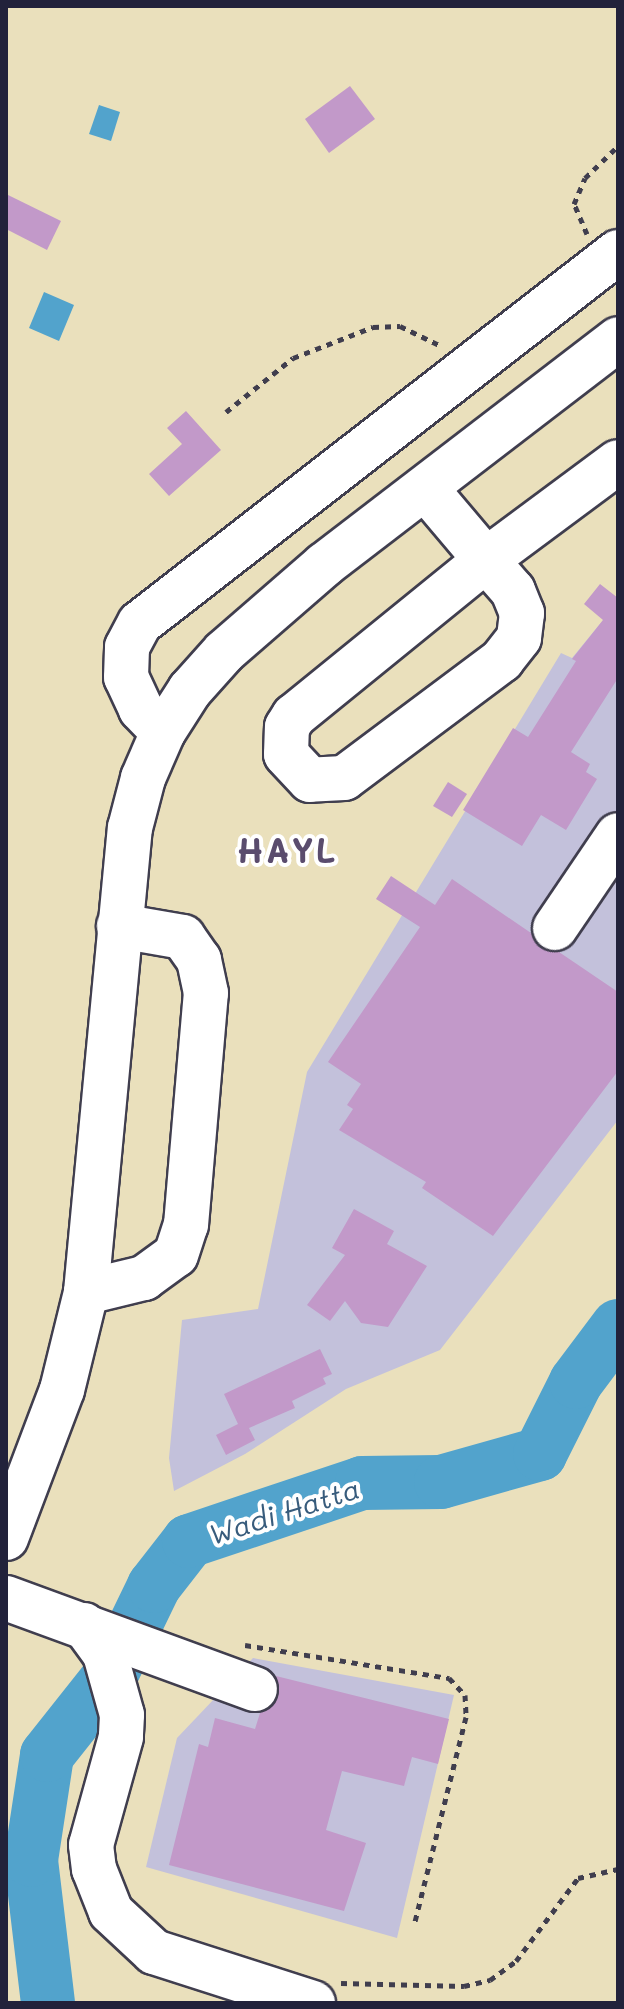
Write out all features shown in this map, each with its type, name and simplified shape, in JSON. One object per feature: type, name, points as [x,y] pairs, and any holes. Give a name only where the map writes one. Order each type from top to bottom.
[{"type":"street","points":[[163,732],[141,709],[126,677],[127,647],[140,623],[611,257]]},
{"type":"street","points":[[6,1538],[62,1390],[86,1292],[130,828],[143,778],[163,732],[190,690],[224,652],[324,565],[618,339]]},
{"type":"street","points":[[426,489],[486,560],[513,591],[522,613],[512,650],[344,778],[321,783],[300,774],[286,754],[284,740],[294,716],[486,560],[618,462]]},
{"type":"street","points":[[555,928],[618,835]]},
{"type":"street","points":[[86,1292],[144,1278],[176,1255],[186,1225],[206,993],[199,960],[183,937],[119,926]]},
{"type":"street","points":[[6,1598],[84,1625],[124,1658],[255,1689]]},
{"type":"street","points":[[124,1658],[119,1693],[121,1737],[91,1845],[94,1869],[111,1912],[154,1952],[321,1992]]},
{"type":"path","points":[[611,257],[574,204],[585,178],[618,146]]},
{"type":"path","points":[[226,412],[293,358],[373,327],[400,326],[417,332],[471,365]]},
{"type":"path","points":[[240,1645],[449,1678],[465,1695],[466,1717],[414,1925]]},
{"type":"path","points":[[321,1992],[464,1986],[490,1980],[516,1961],[578,1878],[618,1869]]},
{"type":"shaded area","points":[[618,602],[618,1120],[440,1350],[346,1389],[245,1454],[174,1491],[169,1458],[182,1320],[258,1309],[307,1072],[561,653],[572,658]]},
{"type":"shaded area","points":[[253,1658],[454,1695],[397,1938],[146,1867],[177,1738]]},
{"type":"water","points":[[99,105],[120,112],[111,141],[89,134]]},
{"type":"water","points":[[44,292],[74,305],[59,341],[29,328]]},
{"type":"building","points":[[350,86],[375,119],[329,153],[305,119]]},
{"type":"building","points":[[6,194],[61,221],[47,250],[6,229]]},
{"type":"building","points":[[186,411],[221,450],[169,496],[149,474],[182,444],[167,428]]},
{"type":"building","points":[[600,584],[618,598],[618,678],[571,752],[590,764],[586,772],[597,779],[566,830],[541,815],[522,846],[463,810],[513,728],[528,737],[576,661],[572,659],[603,620],[584,604]]},
{"type":"building","points":[[448,782],[467,794],[452,817],[433,806]]},
{"type":"building","points":[[391,876],[435,905],[452,879],[531,933],[540,948],[559,952],[618,992],[618,1071],[493,1236],[422,1188],[426,1182],[339,1130],[353,1109],[347,1105],[361,1084],[328,1062],[420,927],[376,899]]},
{"type":"building","points":[[354,1209],[394,1231],[387,1244],[427,1266],[388,1327],[361,1323],[345,1301],[330,1321],[307,1305],[345,1255],[332,1248]]},
{"type":"building","points":[[320,1349],[332,1374],[323,1378],[326,1384],[292,1401],[295,1408],[249,1428],[255,1440],[226,1455],[216,1435],[238,1424],[224,1394]]},
{"type":"building","points":[[276,1676],[449,1719],[438,1764],[412,1757],[404,1786],[342,1771],[326,1830],[366,1843],[344,1911],[169,1865],[199,1744],[208,1747],[215,1718],[255,1729],[260,1713],[278,1698]]},
{"type":"waterway","name":"Wadi Hatta","points":[[48,2003],[31,1860],[47,1755],[112,1673],[154,1586],[189,1541],[362,1483],[441,1482],[540,1454],[576,1382],[618,1326]]},
{"type":"district","name":"HAYL","points":[[287,850]]}]
